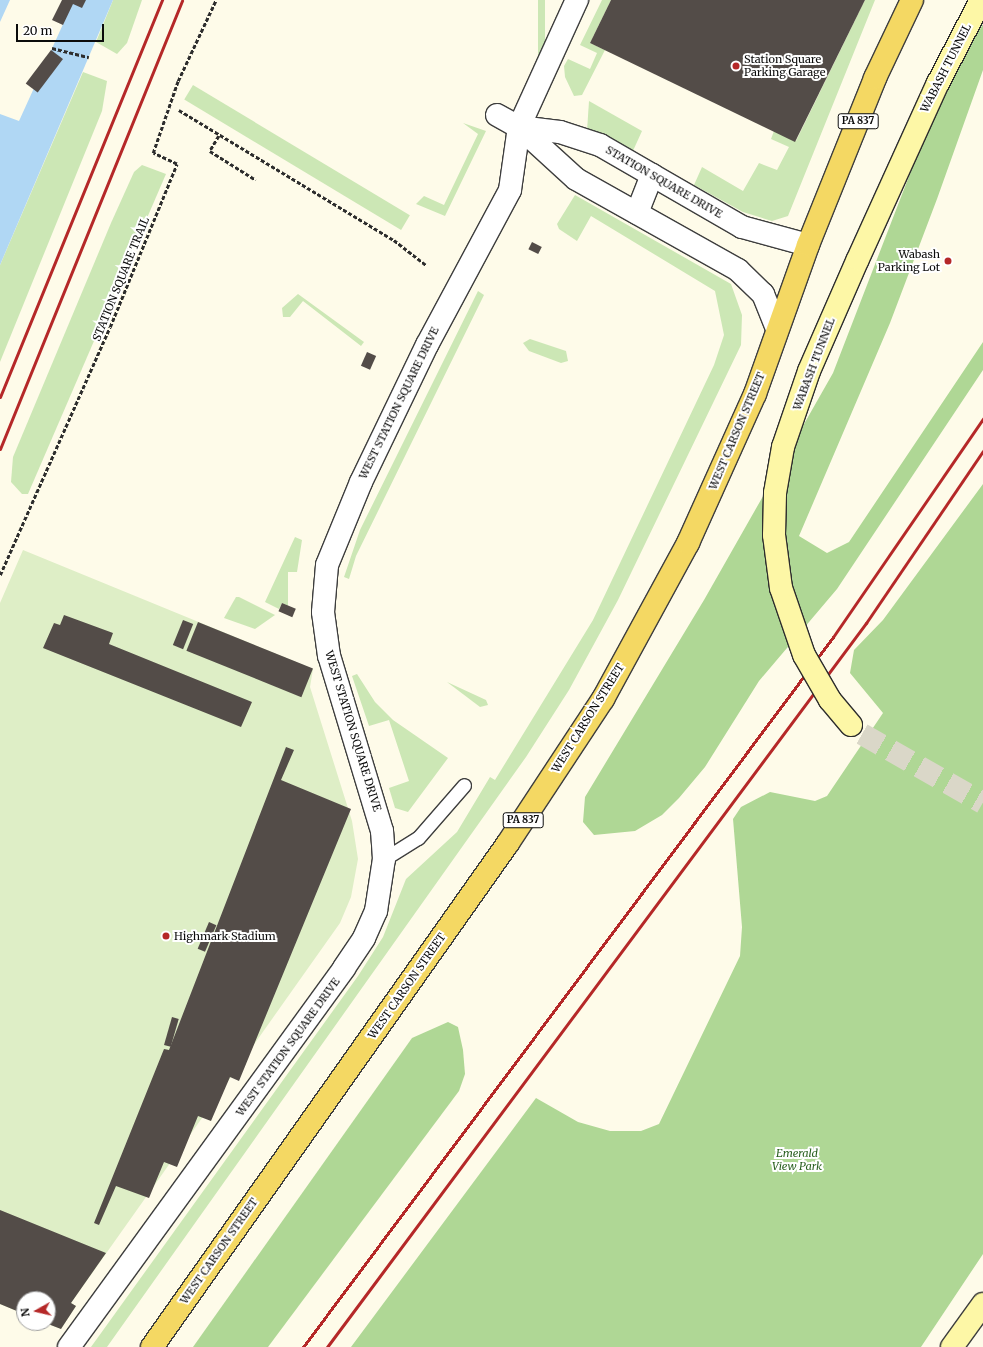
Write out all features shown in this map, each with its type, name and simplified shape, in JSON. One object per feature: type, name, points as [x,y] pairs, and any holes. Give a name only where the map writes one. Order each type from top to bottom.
[{"type":"main road","name":"WEST CARSON STREET","points":[[152,1347],[508,843],[603,699],[688,543],[755,394],[808,245],[875,78],[912,0]]},
{"type":"street","name":"WEST STATION SQUARE DRIVE","points":[[69,1347],[364,938],[376,911],[384,859],[375,801],[329,656],[323,612],[327,565],[361,482],[426,345],[510,190],[519,127],[577,0]]},
{"type":"street","name":"WABASH TUNNEL","points":[[856,730],[813,672],[787,612],[776,564],[775,493],[779,470],[809,371],[938,83],[982,0]]},
{"type":"street","points":[[497,115],[519,127],[576,179],[743,274],[763,294],[778,328]]},
{"type":"street","name":"STATION SQUARE DRIVE","points":[[519,127],[560,132],[600,145],[742,227],[808,245]]},
{"type":"street","points":[[636,213],[652,175]]},
{"type":"street","points":[[952,1347],[983,1304]]},
{"type":"lane","points":[[384,859],[418,838],[464,785]]},
{"type":"path","name":"STATION SQUARE TRAIL","points":[[0,575],[110,327],[177,164],[153,153],[178,81],[216,0]]},
{"type":"path","points":[[52,48],[89,57]]},
{"type":"path","points":[[179,110],[219,136],[394,240],[426,265]]},
{"type":"path","points":[[219,136],[210,151],[256,180]]},
{"type":"green space","points":[[113,0],[142,0],[127,43],[117,54],[96,42]]},
{"type":"green space","points":[[538,0],[545,0],[545,78],[538,78]]},
{"type":"green space","points":[[602,0],[611,0],[590,43],[605,50],[582,95],[574,96],[565,77],[564,66],[568,59],[590,69],[597,53],[580,45]]},
{"type":"green space","points":[[865,0],[875,0],[788,216],[772,221],[743,212],[694,185],[702,167],[743,191],[759,163],[777,170],[789,147],[771,139],[774,131],[796,141]]},
{"type":"green space","points":[[983,24],[983,70],[937,199],[890,323],[799,536],[827,553],[849,542],[983,342],[983,370],[837,589],[759,681],[705,767],[679,798],[662,815],[635,831],[594,835],[583,822],[585,797],[704,600],[833,373],[930,122],[949,77]]},
{"type":"green space","points":[[83,72],[107,81],[102,111],[0,362],[0,265]]},
{"type":"green space","points":[[193,85],[410,215],[401,230],[184,100]]},
{"type":"green space","points":[[589,101],[642,131],[632,153],[587,131]]},
{"type":"green space","points":[[463,123],[486,131],[445,216],[416,204],[424,196],[444,205],[478,134]]},
{"type":"green space","points":[[142,165],[166,174],[28,494],[22,494],[11,482],[13,457],[111,223],[134,172]]},
{"type":"green space","points":[[575,195],[731,284],[742,315],[741,345],[618,600],[569,690],[526,757],[107,1347],[91,1347],[358,976],[383,937],[406,879],[457,832],[490,777],[495,780],[593,620],[714,365],[724,335],[715,291],[591,216],[577,241],[559,229],[557,224]]},
{"type":"green space","points":[[478,291],[484,295],[356,556],[349,579],[344,577],[360,530]]},
{"type":"green space","points":[[298,294],[364,342],[361,346],[303,301],[290,317],[283,317],[282,308]]},
{"type":"green space","points":[[530,339],[566,351],[568,361],[561,363],[529,351],[523,343]]},
{"type":"green space","name":"Emerald View Park","points":[[983,484],[983,1254],[921,1347],[351,1347],[536,1098],[578,1122],[610,1131],[641,1131],[659,1124],[740,956],[742,927],[733,819],[741,807],[770,792],[815,801],[827,796],[883,713],[850,673],[854,650],[883,620]]},
{"type":"green space","points":[[295,537],[302,540],[297,572],[288,572],[288,606],[282,603],[279,609],[265,602]]},
{"type":"green space","name":"Highmark Stadium","points":[[23,550],[313,669],[310,687],[352,821],[358,859],[351,897],[340,923],[71,1303],[76,1306],[61,1329],[56,1327],[56,1291],[16,1291],[16,1311],[0,1304],[0,603]]},
{"type":"green space","points":[[236,597],[239,597],[275,615],[255,629],[224,618]]},
{"type":"green space","points":[[357,674],[375,702],[393,720],[448,758],[408,812],[395,808],[389,788],[409,781],[389,720],[369,726],[352,676]]},
{"type":"green space","points":[[447,682],[486,700],[488,705],[480,707]]},
{"type":"green space","points":[[448,1022],[458,1027],[463,1050],[465,1074],[459,1091],[268,1347],[193,1347],[412,1038]]},
{"type":"water","points":[[0,0],[113,0],[0,265]]},
{"type":"pier","points":[[10,0],[74,0],[19,121],[0,114],[0,22]]},
{"type":"building","points":[[62,0],[86,0],[82,8],[73,4],[63,25],[52,20]]},
{"type":"building","name":"Station Square Parking Garage","points":[[611,0],[865,0],[795,142],[590,43]]},
{"type":"building","points":[[51,50],[63,59],[38,93],[26,84]]},
{"type":"building","points":[[532,242],[542,247],[538,254],[528,249]]},
{"type":"building","points":[[367,352],[376,356],[370,370],[361,366]]},
{"type":"building","points":[[282,603],[296,609],[292,617],[278,611]]},
{"type":"building","points":[[64,615],[113,633],[109,644],[252,702],[241,727],[43,648],[54,623],[60,625]]},
{"type":"building","points":[[183,620],[193,624],[183,649],[173,645]]},
{"type":"building","points":[[198,622],[313,668],[301,697],[186,651]]},
{"type":"building","points":[[286,747],[294,750],[281,780],[351,809],[239,1081],[230,1077],[211,1121],[198,1116],[177,1167],[164,1162],[149,1198],[116,1186],[99,1225],[94,1223],[164,1049],[169,1050]]},
{"type":"building","points":[[209,922],[216,925],[205,952],[198,949]]},
{"type":"building","points":[[172,1017],[179,1019],[171,1047],[164,1045]]},
{"type":"building","points":[[0,1210],[106,1253],[71,1303],[76,1306],[61,1329],[56,1327],[56,1291],[16,1291],[16,1311],[0,1304]]},
{"type":"tunnel","points":[[862,734],[983,803]]},
{"type":"railway","points":[[0,397],[162,0]]},
{"type":"railway","points":[[0,449],[182,0]]},
{"type":"railway","points":[[303,1347],[833,637],[983,419]]},
{"type":"railway","points":[[327,1347],[866,623],[983,451]]},
{"type":"place","name":"Station Square Parking Garage","points":[[736,66]]},
{"type":"place","name":"Wabash Parking Lot","points":[[948,261]]},
{"type":"place","name":"Highmark Stadium","points":[[166,936]]}]
